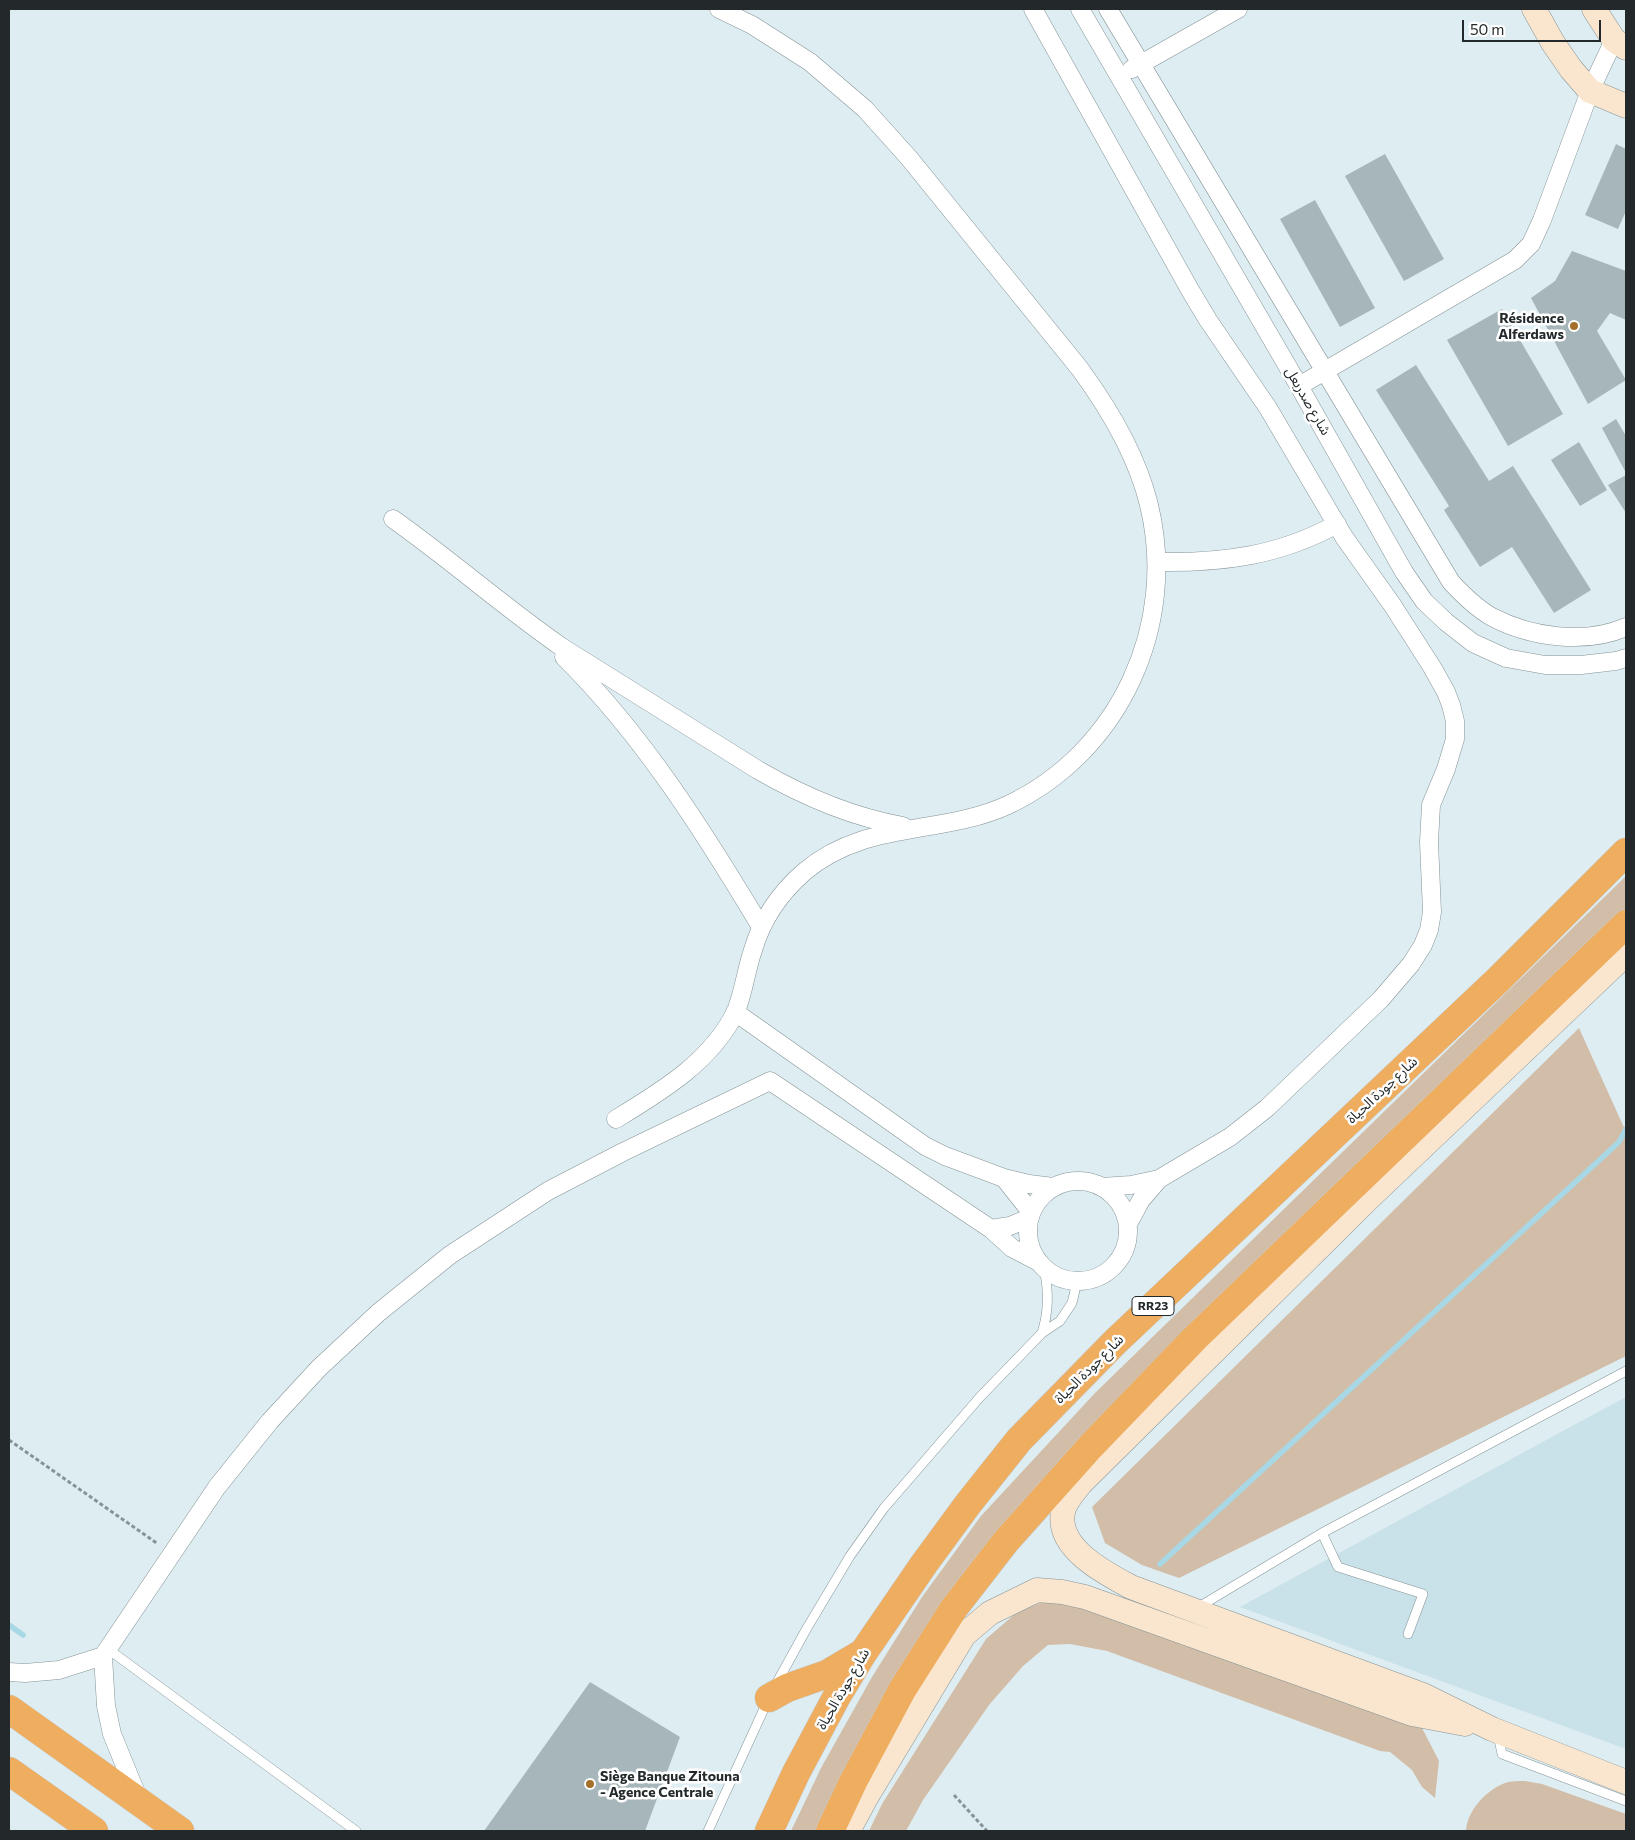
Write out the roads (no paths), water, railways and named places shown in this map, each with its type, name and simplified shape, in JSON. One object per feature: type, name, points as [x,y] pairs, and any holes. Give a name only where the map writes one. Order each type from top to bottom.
[{"type":"highway","name":"شارع جودة الحياة","points":[[769,1831],[796,1773],[837,1696],[863,1654],[962,1511],[1019,1440],[1115,1342],[1499,979],[1626,852]]},
{"type":"highway","points":[[830,1831],[853,1782],[902,1690],[954,1608],[1006,1541],[1091,1446],[1196,1338],[1626,924]]},
{"type":"highway","points":[[769,1698],[787,1688],[827,1674],[863,1654]]},
{"type":"highway","points":[[9,1709],[180,1831]]},
{"type":"highway","points":[[9,1771],[94,1831]]},
{"type":"street","points":[[616,1119],[690,1069],[717,1041],[735,1012],[742,995],[752,952],[761,927],[773,906],[789,886],[825,856],[848,844],[874,836],[982,815],[1007,805],[1054,778],[1093,740],[1111,717],[1137,670],[1152,621],[1156,595],[1157,562],[1155,532],[1149,503],[1136,464],[1122,434],[1080,369],[909,158],[865,109],[810,62],[747,14],[718,9]]},
{"type":"street","points":[[1033,9],[1208,320],[1268,408],[1337,524],[1428,660],[1446,692],[1454,721],[1454,739],[1446,769],[1431,805],[1429,822],[1432,912],[1424,945],[1397,982],[1268,1108],[1230,1137],[1159,1180],[1141,1200],[1128,1224]]},
{"type":"street","name":"شارع صدربعل","points":[[1080,9],[1120,75],[1196,212],[1299,386],[1404,572],[1424,601],[1446,622],[1473,643],[1506,658],[1545,665],[1581,665],[1626,658]]},
{"type":"street","name":"شارع صدربعل","points":[[1108,9],[1451,582],[1465,598],[1490,616],[1518,629],[1559,636],[1588,636],[1616,631],[1626,627]]},
{"type":"street","points":[[1120,75],[1238,9]]},
{"type":"street","points":[[1534,9],[1570,69],[1590,91],[1626,106]]},
{"type":"street","points":[[1299,386],[1515,260],[1531,244],[1542,220],[1590,91],[1620,44],[1594,9]]},
{"type":"street","points":[[393,519],[452,562],[536,629],[635,694],[787,787],[867,818],[916,828]]},
{"type":"street","points":[[1157,562],[1212,562],[1262,553],[1304,540],[1337,524]]},
{"type":"street","points":[[536,629],[616,714],[679,798],[761,927]]},
{"type":"street","points":[[616,714],[635,694]]},
{"type":"street","points":[[1191,1622],[1093,1566],[1074,1547],[1064,1531],[1063,1512],[1069,1499],[1082,1483],[1371,1196],[1626,954]]},
{"type":"street","points":[[735,1012],[925,1146],[945,1156],[1004,1178],[1053,1187]]},
{"type":"street","points":[[141,1802],[112,1734],[106,1706],[106,1652],[171,1553],[217,1487],[270,1421],[319,1368],[378,1313],[450,1255],[548,1190],[770,1081],[991,1230],[1012,1248],[1040,1265],[1053,1276],[1063,1280],[1078,1282],[1092,1280],[1114,1266],[1122,1255],[1127,1242],[1128,1224],[1122,1206],[1110,1193],[1086,1182],[1069,1182],[1053,1187],[1040,1198],[1030,1215],[1027,1230],[1028,1242],[1040,1265]]},
{"type":"street","points":[[1004,1178],[1030,1215]]},
{"type":"street","points":[[1102,1188],[1159,1180]]},
{"type":"street","points":[[991,1230],[1010,1226],[1030,1215]]},
{"type":"street","points":[[848,1831],[964,1635],[990,1613],[1037,1590],[1062,1592],[1191,1622],[1423,1695],[1494,1730],[1626,1782]]},
{"type":"street","points":[[9,1672],[25,1673],[59,1670],[106,1652]]},
{"type":"lane","points":[[1040,1265],[1047,1282],[1048,1308],[1042,1333]]},
{"type":"lane","points":[[708,1831],[769,1698],[807,1628],[850,1556],[884,1508],[980,1396],[1042,1333],[1060,1321],[1072,1303],[1078,1282]]},
{"type":"lane","points":[[1191,1622],[1322,1534],[1626,1371]]},
{"type":"lane","points":[[1322,1534],[1338,1567],[1423,1594],[1408,1634]]},
{"type":"lane","points":[[106,1652],[356,1831]]},
{"type":"lane","points":[[1494,1730],[1502,1754],[1626,1801]]},
{"type":"waterway","points":[[1160,1564],[1619,1142],[1626,1129]]},
{"type":"waterway","points":[[9,1625],[23,1635]]},
{"type":"place","name":"Résidence Alferdaws","points":[[1574,326]]},
{"type":"place","name":"Siège Banque Zitouna - Agence Centrale","points":[[590,1784]]}]
